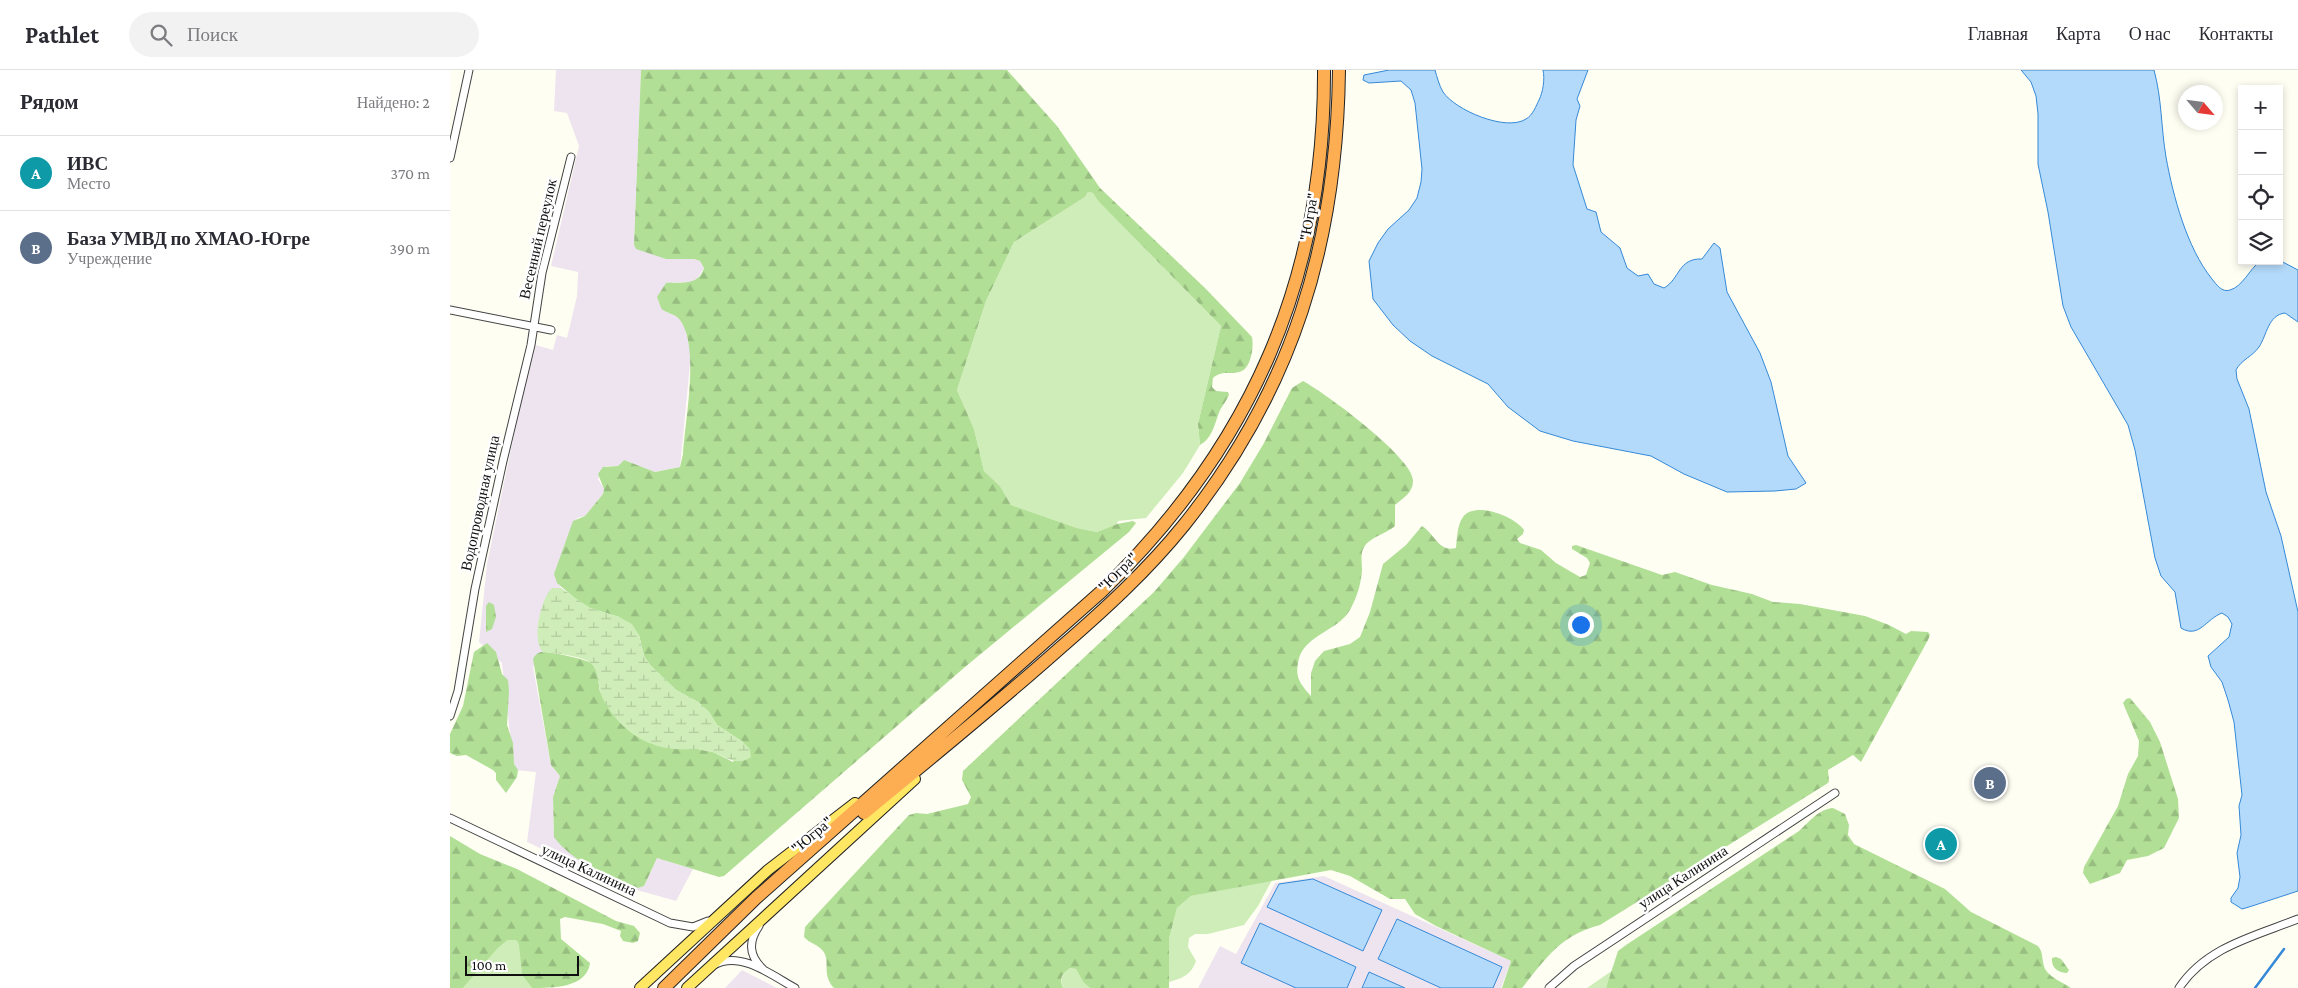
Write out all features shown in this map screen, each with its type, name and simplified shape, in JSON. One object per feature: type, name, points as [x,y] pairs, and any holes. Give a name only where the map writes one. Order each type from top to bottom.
[{"type":"highway","name":"\"Югра\"","points":[[664,988],[763,892],[1080,612],[1152,540],[1198,482],[1241,414],[1276,343],[1299,270],[1320,156],[1324,70]]},
{"type":"highway","name":"\"Югра\"","points":[[697,956],[825,845],[983,716],[1088,624],[1162,550],[1188,521],[1218,479],[1259,412],[1294,337],[1315,269],[1334,160],[1339,70]]},
{"type":"main road","points":[[640,988],[719,914],[789,853],[841,814],[975,704]]},
{"type":"main road","points":[[687,988],[983,716]]},
{"type":"street","points":[[450,158],[470,70]]},
{"type":"street","name":"Весенний переулок","points":[[534,326],[542,273],[571,157]]},
{"type":"street","points":[[450,310],[551,330]]},
{"type":"street","name":"Водопроводная улица","points":[[450,716],[458,691],[475,589],[534,326]]},
{"type":"street","name":"улица Калинина","points":[[1549,988],[1574,966],[1835,794]]},
{"type":"street","name":"улица Калинина","points":[[450,818],[549,867],[676,926],[698,926],[719,914]]},
{"type":"street","points":[[768,914],[756,930],[751,949],[753,959],[773,977]]},
{"type":"street","points":[[2179,988],[2199,964],[2215,952],[2298,919]]},
{"type":"street","points":[[707,969],[723,961],[737,960],[795,988]]},
{"type":"shaded area","points":[[556,70],[641,70],[634,245],[666,259],[694,259],[700,261],[704,268],[698,278],[692,282],[666,283],[658,301],[664,311],[680,319],[685,328],[691,354],[680,467],[655,472],[624,460],[618,466],[606,466],[598,479],[604,489],[603,494],[585,516],[577,518],[555,577],[561,588],[577,600],[533,667],[551,765],[560,776],[553,797],[554,837],[574,856],[612,878],[638,888],[644,886],[657,858],[693,869],[676,901],[616,884],[527,842],[536,772],[514,770],[502,663],[479,642],[487,564],[519,411],[536,345],[553,350],[557,335],[567,338],[577,296],[578,272],[551,266],[579,146],[567,113],[554,111]]},
{"type":"shaded area","points":[[1324,876],[1511,961],[1501,988],[1198,988],[1220,946],[1236,954],[1275,883]]},
{"type":"shaded area","points":[[742,970],[777,988],[725,988]]},
{"type":"green space","points":[[641,70],[1007,70],[1057,126],[1100,188],[1206,289],[1252,337],[1252,346],[1251,358],[1243,370],[1235,373],[1223,373],[1213,378],[1212,387],[1216,391],[1228,392],[1229,395],[1220,410],[1211,434],[1200,445],[1198,424],[1221,326],[1098,201],[1093,193],[1088,192],[1085,197],[1014,242],[986,301],[957,390],[974,429],[984,471],[1000,486],[1011,505],[1077,528],[1097,532],[1117,524],[1133,521],[1136,523],[1129,532],[965,667],[724,876],[719,877],[657,858],[644,886],[638,888],[592,868],[571,854],[554,837],[553,797],[560,776],[551,765],[533,659],[538,653],[545,652],[588,661],[594,666],[597,673],[600,692],[674,749],[698,749],[713,752],[733,762],[743,742],[717,725],[709,712],[698,702],[676,690],[650,665],[644,656],[639,635],[619,617],[590,608],[577,600],[557,583],[554,574],[573,521],[585,516],[603,494],[604,489],[598,474],[603,467],[618,466],[624,460],[655,472],[680,467],[683,454],[690,384],[689,348],[686,332],[680,320],[661,308],[657,297],[666,283],[689,282],[698,278],[704,268],[700,261],[694,259],[666,259],[636,249],[634,245]]},
{"type":"green space","points":[[1088,192],[1093,193],[1098,201],[1221,326],[1198,424],[1200,445],[1183,473],[1146,518],[1118,521],[1117,524],[1097,532],[1077,528],[1011,505],[1000,486],[984,471],[974,429],[957,390],[986,301],[1014,242],[1085,197]]},
{"type":"green space","points":[[1303,381],[1330,398],[1384,442],[1399,457],[1409,471],[1413,481],[1409,492],[1395,505],[1395,526],[1370,541],[1364,547],[1360,585],[1350,610],[1337,624],[1306,646],[1301,654],[1297,673],[1302,685],[1311,696],[1311,673],[1315,661],[1324,651],[1350,644],[1360,637],[1370,612],[1383,564],[1406,545],[1422,526],[1445,548],[1456,548],[1461,520],[1469,512],[1476,510],[1494,512],[1512,520],[1524,530],[1523,534],[1517,539],[1520,543],[1541,550],[1556,563],[1580,577],[1586,575],[1590,563],[1587,558],[1572,549],[1572,546],[1576,545],[1662,575],[1675,572],[1712,585],[1752,594],[1773,602],[1800,604],[1865,616],[1906,634],[1911,631],[1928,632],[1930,635],[1928,640],[1861,762],[1853,755],[1828,770],[1828,783],[1600,925],[1586,929],[1565,941],[1555,949],[1522,988],[1502,988],[1511,961],[1436,926],[1415,914],[1405,899],[1390,899],[1350,876],[1331,870],[1191,896],[1177,908],[1169,939],[1169,988],[1090,988],[1083,982],[1076,969],[1070,968],[1062,976],[1063,988],[834,988],[828,978],[825,955],[821,949],[804,937],[805,927],[909,815],[916,813],[927,814],[968,804],[971,797],[962,780],[963,771],[1154,592],[1184,557],[1240,483],[1264,443],[1292,388]]},
{"type":"green space","points":[[552,588],[561,588],[590,608],[619,617],[632,624],[639,635],[644,656],[650,665],[676,690],[698,702],[709,712],[717,725],[743,742],[750,749],[751,757],[746,760],[735,761],[709,751],[662,747],[641,739],[632,733],[616,718],[603,699],[596,671],[591,663],[575,657],[543,652],[539,646],[538,629],[541,609]]},
{"type":"green space","points":[[489,602],[494,605],[496,617],[492,629],[486,632],[486,606]]},
{"type":"green space","points":[[487,643],[496,652],[502,674],[508,680],[507,725],[513,743],[514,764],[518,770],[517,777],[506,793],[496,780],[496,773],[493,770],[466,755],[457,756],[450,753],[450,734],[463,706],[474,652]]},
{"type":"green space","points":[[2130,698],[2150,722],[2160,742],[2178,799],[2179,818],[2164,848],[2148,856],[2127,860],[2120,873],[2090,884],[2083,873],[2084,867],[2118,806],[2128,774],[2138,756],[2139,741],[2123,703],[2126,699]]},
{"type":"green space","points":[[1833,808],[1845,814],[1849,825],[1848,835],[1854,844],[1945,889],[1971,912],[2038,946],[2045,969],[2054,978],[2071,988],[1606,988],[1618,951],[1799,831],[1819,813]]},
{"type":"green space","points":[[450,836],[480,854],[517,869],[616,921],[634,926],[640,933],[638,941],[633,943],[623,941],[620,936],[621,931],[603,924],[565,917],[560,919],[561,939],[590,963],[587,971],[576,982],[558,987],[532,988],[522,975],[519,944],[516,940],[508,940],[498,948],[463,988],[450,988]]},
{"type":"green space","points":[[1272,880],[1258,906],[1244,925],[1208,934],[1195,934],[1189,938],[1188,947],[1196,961],[1194,966],[1186,975],[1169,982],[1169,939],[1177,908],[1191,896]]},
{"type":"green space","points":[[508,940],[516,940],[520,944],[522,975],[532,988],[463,988],[498,948]]},
{"type":"green space","points":[[2052,958],[2061,959],[2069,970],[2067,973],[2058,971],[2054,967]]},
{"type":"green space","points":[[1070,968],[1076,969],[1083,982],[1090,988],[1063,988],[1062,976]]},
{"type":"green space","points":[[1613,970],[1606,988],[1587,988]]},
{"type":"water","points":[[1389,70],[1435,70],[1443,92],[1458,106],[1482,117],[1506,123],[1526,119],[1532,113],[1543,89],[1543,70],[1588,70],[1577,99],[1580,106],[1576,120],[1573,165],[1587,209],[1596,212],[1601,232],[1620,248],[1627,268],[1638,276],[1648,274],[1654,284],[1664,288],[1673,280],[1684,265],[1694,260],[1702,259],[1714,243],[1720,248],[1727,292],[1760,353],[1771,382],[1788,456],[1806,483],[1796,489],[1727,492],[1684,474],[1651,456],[1573,441],[1540,431],[1508,407],[1488,384],[1432,356],[1410,341],[1393,325],[1373,299],[1369,261],[1388,229],[1409,210],[1417,198],[1422,169],[1415,103],[1411,90],[1401,81],[1369,83],[1363,80],[1364,75]]},
{"type":"water","points":[[2021,70],[2154,70],[2159,92],[2164,146],[2177,205],[2195,252],[2212,279],[2220,288],[2227,291],[2242,282],[2255,265],[2283,265],[2283,262],[2298,270],[2298,322],[2285,313],[2275,317],[2271,321],[2259,347],[2236,370],[2237,379],[2249,409],[2266,492],[2281,536],[2298,612],[2298,891],[2242,909],[2231,902],[2231,898],[2238,888],[2240,877],[2237,853],[2241,835],[2239,806],[2242,795],[2234,722],[2222,682],[2211,667],[2208,656],[2229,637],[2232,624],[2228,617],[2222,613],[2198,630],[2187,631],[2181,628],[2175,592],[2161,576],[2155,558],[2135,450],[2128,425],[2071,327],[2063,306],[2048,212],[2038,164],[2038,114],[2036,96],[2031,82]]},
{"type":"water","points":[[1313,879],[1382,910],[1363,951],[1267,907],[1279,884]]},
{"type":"water","points":[[1397,919],[1502,967],[1493,988],[1441,988],[1378,959]]},
{"type":"water","points":[[1260,923],[1356,967],[1347,988],[1296,988],[1241,963]]},
{"type":"water","points":[[1369,972],[1405,988],[1362,988]]},
{"type":"waterway","points":[[2255,988],[2284,949]]},
{"type":"place","name":"База УМВД по ХМАО-Югре","points":[[1990,783]]},
{"type":"place","name":"ИВС","points":[[1941,844]]}]
